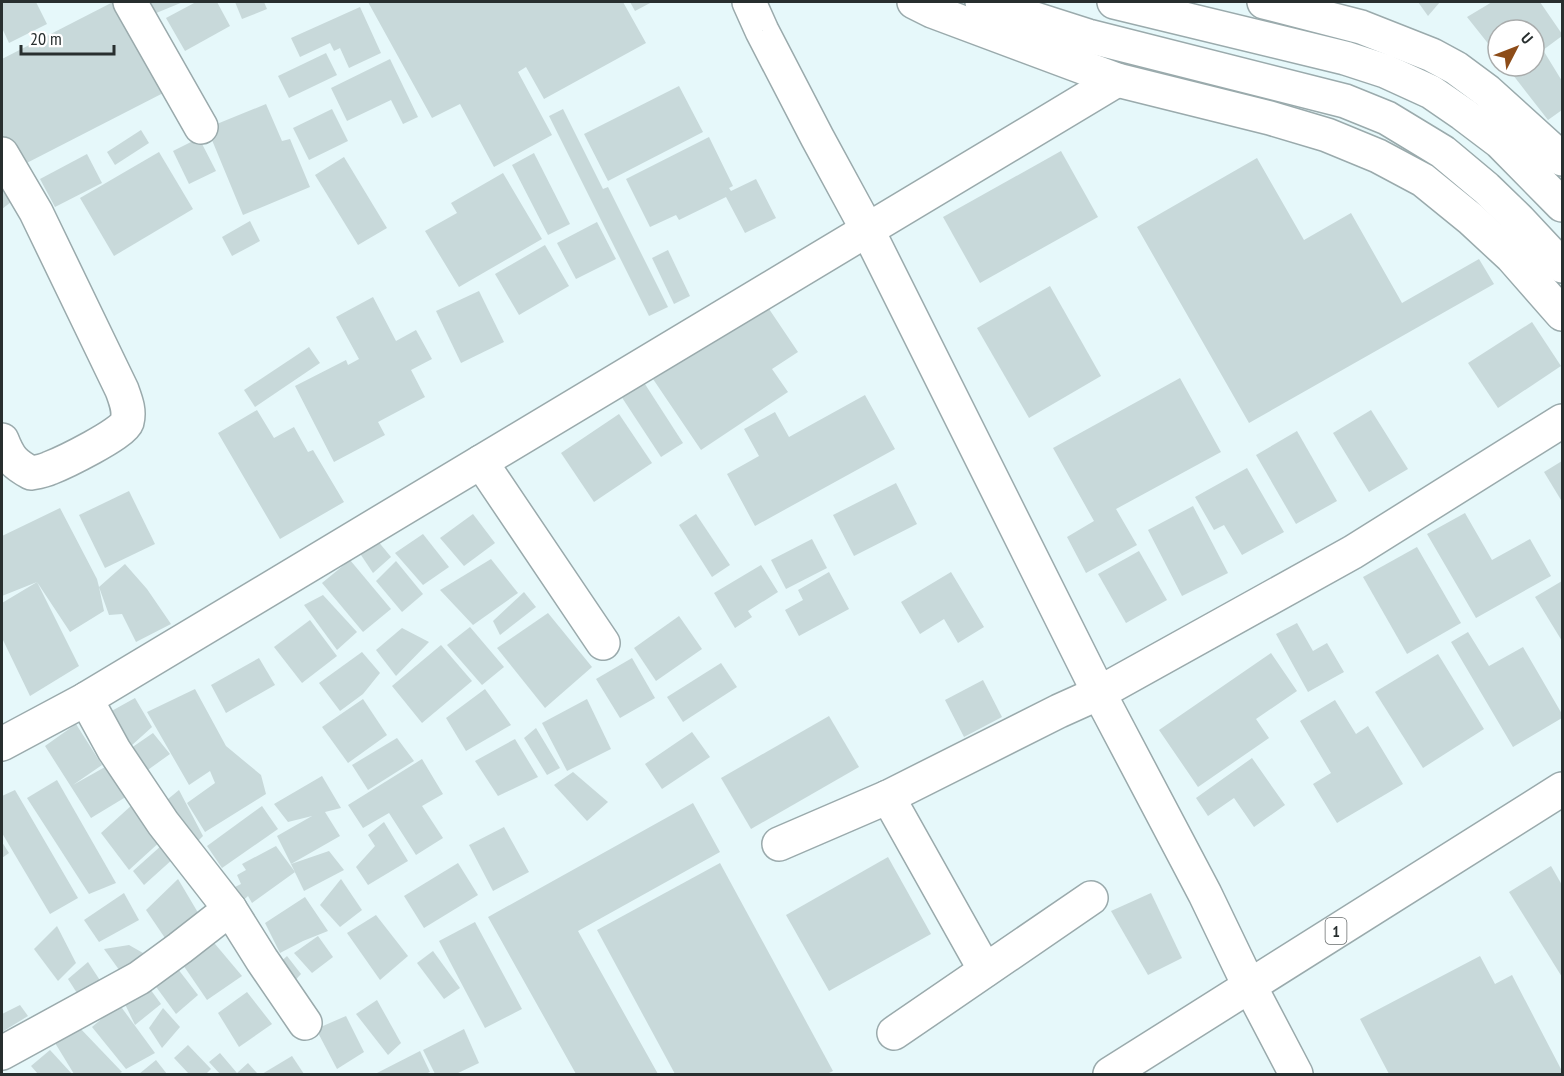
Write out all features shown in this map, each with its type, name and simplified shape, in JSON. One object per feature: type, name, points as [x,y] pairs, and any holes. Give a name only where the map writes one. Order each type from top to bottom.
[{"type":"main road","points":[[130,2],[201,127]]},
{"type":"main road","points":[[749,2],[817,137],[867,229],[1099,693],[1205,894],[1296,1074]]},
{"type":"main road","points":[[914,2],[932,11],[1117,80],[1327,135],[1378,156],[1423,180],[1471,219],[1512,257],[1563,314]]},
{"type":"main road","points":[[982,2],[1088,36],[1345,101],[1387,118],[1443,152],[1486,188],[1563,266]]},
{"type":"main road","points":[[1114,2],[1345,57],[1385,71],[1431,92],[1463,114],[1500,142],[1563,205]]},
{"type":"main road","points":[[1264,2],[1361,27],[1432,55],[1456,68],[1487,91],[1563,159]]},
{"type":"main road","points":[[2,744],[86,699],[1117,80]]},
{"type":"main road","points":[[2,154],[36,212],[129,409],[126,425],[118,432],[48,469],[31,473],[16,465],[2,440]]},
{"type":"main road","points":[[779,844],[888,797],[1099,693],[1353,552],[1563,421]]},
{"type":"main road","points":[[481,462],[603,643]]},
{"type":"main road","points":[[86,699],[114,750],[163,823],[230,909],[305,1023]]},
{"type":"main road","name":"1","points":[[1110,1074],[1563,789]]},
{"type":"main road","points":[[888,797],[985,970]]},
{"type":"main road","points":[[894,1033],[1091,898]]},
{"type":"main road","points":[[2,1053],[139,978],[230,909]]},
{"type":"building","points":[[2,2],[36,2],[47,24],[9,43],[2,28]]},
{"type":"building","points":[[113,2],[125,2],[171,89],[15,169],[2,142],[2,59]]},
{"type":"building","points":[[137,2],[183,2],[144,18]]},
{"type":"building","points":[[196,2],[217,2],[230,26],[185,51],[166,18]]},
{"type":"building","points":[[235,2],[264,2],[267,9],[242,19]]},
{"type":"building","points":[[368,2],[623,2],[646,43],[544,99],[526,67],[518,72],[552,135],[494,167],[460,104],[432,118]]},
{"type":"building","points":[[630,2],[652,2],[635,11]]},
{"type":"building","points":[[1418,2],[1440,2],[1428,16]]},
{"type":"building","points":[[1492,2],[1540,2],[1562,36],[1546,48],[1546,18],[1486,18],[1486,41],[1467,17]]},
{"type":"building","points":[[360,7],[381,53],[349,68],[340,48],[334,51],[330,43],[300,57],[291,38]]},
{"type":"building","points":[[326,53],[337,75],[289,98],[278,76]]},
{"type":"building","points":[[1546,55],[1562,81],[1562,110],[1548,120],[1515,78],[1546,78]]},
{"type":"building","points":[[390,59],[418,117],[403,124],[391,100],[347,121],[331,88]]},
{"type":"building","points":[[679,86],[703,132],[608,181],[584,134]]},
{"type":"building","points":[[266,104],[282,141],[290,139],[310,187],[243,215],[207,128]]},
{"type":"building","points":[[332,109],[348,141],[309,160],[293,128]]},
{"type":"building","points":[[563,109],[603,189],[608,187],[668,307],[649,316],[549,116]]},
{"type":"building","points":[[141,130],[149,143],[115,165],[107,152]]},
{"type":"building","points":[[709,137],[733,186],[729,188],[731,191],[756,179],[776,218],[745,233],[726,197],[679,220],[676,215],[650,227],[626,179]]},
{"type":"building","points":[[199,138],[216,171],[189,184],[173,151]]},
{"type":"building","points":[[1061,151],[1098,217],[980,283],[943,217]]},
{"type":"building","points":[[159,152],[193,209],[114,256],[80,198]]},
{"type":"building","points":[[534,153],[570,224],[548,235],[512,165]]},
{"type":"building","points":[[87,154],[102,183],[55,207],[40,179]]},
{"type":"building","points":[[344,157],[387,228],[358,245],[315,175]]},
{"type":"building","points":[[1257,158],[1304,240],[1351,213],[1402,303],[1479,259],[1494,284],[1249,423],[1137,227]]},
{"type":"building","points":[[503,173],[542,239],[459,287],[425,231],[457,213],[451,203]]},
{"type":"building","points":[[2,177],[15,199],[2,209]]},
{"type":"building","points":[[250,221],[260,241],[232,256],[222,237]]},
{"type":"building","points":[[597,222],[616,259],[576,279],[557,243]]},
{"type":"building","points":[[545,245],[569,286],[519,315],[495,274]]},
{"type":"building","points":[[668,250],[690,296],[674,304],[652,258]]},
{"type":"building","points":[[1050,286],[1101,376],[1029,418],[977,328]]},
{"type":"building","points":[[479,291],[504,342],[461,363],[436,311]]},
{"type":"building","points":[[373,297],[396,341],[416,330],[432,359],[411,370],[425,397],[378,422],[385,435],[334,462],[295,386],[346,360],[348,365],[359,359],[336,317]]},
{"type":"building","points":[[765,303],[798,352],[772,369],[788,392],[701,450],[653,379]]},
{"type":"building","points":[[1532,322],[1561,366],[1498,408],[1468,363]]},
{"type":"building","points":[[309,347],[320,363],[255,407],[244,390]]},
{"type":"building","points":[[1180,378],[1221,452],[1116,509],[1137,545],[1086,573],[1067,537],[1094,521],[1053,448]]},
{"type":"building","points":[[643,381],[683,443],[661,457],[621,396]]},
{"type":"building","points":[[865,395],[895,449],[755,526],[727,474],[759,456],[744,429],[775,412],[789,437]]},
{"type":"building","points":[[257,410],[274,438],[294,427],[308,452],[313,450],[344,502],[280,539],[218,433]]},
{"type":"building","points":[[1371,410],[1408,469],[1369,492],[1333,433]]},
{"type":"building","points":[[619,414],[652,463],[594,502],[561,453]]},
{"type":"building","points":[[1297,431],[1337,501],[1296,524],[1256,455]]},
{"type":"building","points":[[1562,461],[1562,499],[1561,500],[1544,472]]},
{"type":"building","points":[[1247,468],[1284,532],[1242,555],[1224,525],[1214,530],[1195,497]]},
{"type":"building","points":[[896,483],[917,524],[854,556],[833,515]]},
{"type":"building","points":[[129,491],[155,544],[105,568],[79,515]]},
{"type":"building","points":[[1193,506],[1228,573],[1182,596],[1148,530]]},
{"type":"building","points":[[60,508],[97,579],[104,611],[70,632],[37,582],[2,596],[2,536]]},
{"type":"building","points":[[1465,513],[1492,560],[1530,539],[1551,576],[1476,618],[1427,534]]},
{"type":"building","points":[[473,514],[495,543],[464,566],[440,538]]},
{"type":"building","points":[[696,514],[730,565],[712,577],[679,525]]},
{"type":"building","points":[[423,534],[449,567],[423,585],[395,553]]},
{"type":"building","points":[[812,539],[827,568],[786,589],[771,560]]},
{"type":"building","points":[[377,540],[391,557],[373,573],[359,552]]},
{"type":"building","points":[[1417,547],[1461,623],[1407,654],[1363,577]]},
{"type":"building","points":[[1139,551],[1167,600],[1126,623],[1098,574]]},
{"type":"building","points":[[491,559],[518,593],[473,625],[440,590]]},
{"type":"building","points":[[350,560],[391,609],[363,632],[322,583]]},
{"type":"building","points":[[396,561],[423,594],[402,612],[376,581]]},
{"type":"building","points":[[125,564],[147,589],[171,624],[136,642],[122,614],[109,615],[99,587]]},
{"type":"building","points":[[761,565],[778,592],[748,611],[752,617],[735,628],[714,593]]},
{"type":"building","points":[[829,572],[849,609],[799,636],[785,610],[803,600],[798,590]]},
{"type":"building","points":[[951,572],[984,627],[958,643],[944,619],[920,634],[901,602]]},
{"type":"building","points":[[1562,581],[1562,641],[1535,597]]},
{"type":"building","points":[[37,582],[79,666],[30,696],[2,638],[2,603]]},
{"type":"building","points":[[524,592],[536,607],[500,635],[493,621]]},
{"type":"building","points":[[323,595],[357,632],[337,650],[304,605]]},
{"type":"building","points":[[548,613],[592,667],[545,708],[497,648]]},
{"type":"building","points":[[679,616],[702,649],[656,681],[634,648]]},
{"type":"building","points":[[310,620],[337,656],[302,683],[274,647]]},
{"type":"building","points":[[1297,623],[1313,651],[1327,643],[1344,672],[1308,692],[1276,634]]},
{"type":"building","points":[[470,627],[504,667],[482,685],[447,645]]},
{"type":"building","points":[[402,628],[429,642],[396,676],[376,650]]},
{"type":"building","points":[[1468,632],[1489,666],[1523,647],[1562,714],[1562,718],[1513,747],[1451,642]]},
{"type":"building","points":[[441,645],[472,681],[422,723],[392,686]]},
{"type":"building","points":[[362,652],[380,673],[363,694],[340,711],[319,683]]},
{"type":"building","points":[[1271,653],[1297,691],[1256,719],[1269,738],[1198,787],[1159,730]]},
{"type":"building","points":[[1438,654],[1484,729],[1423,768],[1375,692]]},
{"type":"building","points":[[259,658],[275,685],[226,713],[211,685]]},
{"type":"building","points":[[632,658],[655,698],[620,718],[596,679]]},
{"type":"building","points":[[721,663],[737,687],[683,722],[667,697]]},
{"type":"building","points":[[983,680],[1002,717],[964,737],[945,700]]},
{"type":"building","points":[[195,689],[226,746],[261,775],[266,794],[205,832],[187,803],[215,783],[210,771],[189,785],[147,712]]},
{"type":"building","points":[[485,689],[511,725],[466,751],[446,718]]},
{"type":"building","points":[[135,698],[152,727],[121,755],[99,718]]},
{"type":"building","points":[[363,699],[387,735],[348,763],[322,727]]},
{"type":"building","points":[[587,699],[611,749],[567,771],[542,723]]},
{"type":"building","points":[[1335,700],[1356,734],[1368,726],[1403,784],[1337,823],[1313,784],[1331,773],[1300,721]]},
{"type":"building","points":[[829,716],[859,767],[751,829],[721,778]]},
{"type":"building","points":[[76,724],[102,765],[73,785],[105,767],[129,795],[91,818],[45,746]]},
{"type":"building","points":[[536,728],[560,768],[547,775],[524,738]]},
{"type":"building","points":[[692,732],[710,757],[662,789],[645,764]]},
{"type":"building","points":[[153,733],[170,754],[138,777],[121,755]]},
{"type":"building","points":[[397,738],[414,761],[368,790],[352,765]]},
{"type":"building","points":[[515,739],[538,777],[498,796],[475,761]]},
{"type":"building","points":[[1252,758],[1285,805],[1254,827],[1234,798],[1208,816],[1196,798]]},
{"type":"building","points":[[422,759],[443,794],[422,806],[443,838],[416,855],[389,813],[363,828],[348,805]]},
{"type":"building","points":[[573,772],[608,802],[587,821],[554,785]]},
{"type":"building","points":[[322,776],[341,808],[325,812],[340,836],[291,864],[277,836],[312,816],[288,822],[274,804]]},
{"type":"building","points":[[57,780],[116,883],[89,894],[27,798]]},
{"type":"building","points":[[15,790],[78,898],[50,914],[2,833],[2,796]]},
{"type":"building","points":[[179,790],[203,836],[187,852],[156,809]]},
{"type":"building","points":[[693,803],[720,852],[578,931],[658,1074],[576,1074],[488,917]]},
{"type":"building","points":[[132,805],[163,839],[129,870],[101,833]]},
{"type":"building","points":[[262,806],[278,829],[222,868],[207,846]]},
{"type":"building","points":[[384,822],[408,861],[368,885],[356,867],[375,846],[368,835]]},
{"type":"building","points":[[504,827],[529,872],[493,891],[469,845]]},
{"type":"building","points":[[2,842],[9,853],[2,858]]},
{"type":"building","points":[[162,845],[174,858],[144,885],[133,871]]},
{"type":"building","points":[[276,846],[295,872],[252,903],[248,896],[237,906],[225,892],[241,884],[237,875],[246,870],[242,864]]},
{"type":"building","points":[[329,851],[344,870],[304,891],[291,864]]},
{"type":"building","points":[[888,857],[931,934],[829,991],[786,915]]},
{"type":"building","points":[[458,863],[478,895],[424,928],[404,896]]},
{"type":"building","points":[[720,863],[833,1071],[827,1074],[675,1074],[597,930]]},
{"type":"building","points":[[1551,866],[1562,885],[1562,977],[1509,892]]},
{"type":"building","points":[[178,879],[200,916],[167,941],[146,910]]},
{"type":"building","points":[[341,879],[362,910],[340,927],[320,905]]},
{"type":"building","points":[[124,893],[139,920],[99,942],[84,920]]},
{"type":"building","points":[[1151,893],[1182,958],[1148,975],[1111,911]]},
{"type":"building","points":[[305,897],[328,931],[280,953],[265,923]]},
{"type":"building","points":[[376,915],[408,956],[380,980],[347,933]]},
{"type":"building","points":[[475,922],[522,1009],[485,1028],[439,941]]},
{"type":"building","points":[[57,926],[76,963],[58,981],[34,949]]},
{"type":"building","points":[[318,936],[333,957],[312,973],[294,953]]},
{"type":"building","points":[[210,938],[242,976],[207,1000],[179,959]]},
{"type":"building","points":[[129,945],[150,957],[125,978],[104,949]]},
{"type":"building","points":[[433,951],[460,988],[444,999],[417,963]]},
{"type":"building","points":[[287,956],[301,974],[288,988],[273,969]]},
{"type":"building","points":[[1480,956],[1495,984],[1512,975],[1562,1074],[1389,1074],[1360,1019]]},
{"type":"building","points":[[171,960],[198,995],[176,1014],[154,984]]},
{"type":"building","points":[[88,962],[103,985],[84,1004],[68,979]]},
{"type":"building","points":[[145,982],[161,1004],[135,1025],[124,1002]]},
{"type":"building","points":[[247,992],[272,1024],[239,1047],[218,1013]]},
{"type":"building","points":[[377,1000],[401,1043],[388,1055],[356,1014]]},
{"type":"building","points":[[119,1004],[155,1053],[126,1069],[92,1027]]},
{"type":"building","points":[[20,1005],[28,1016],[2,1032],[2,1014]]},
{"type":"building","points":[[163,1008],[180,1027],[162,1048],[149,1028]]},
{"type":"building","points":[[346,1016],[364,1052],[337,1069],[316,1029]]},
{"type":"building","points":[[77,1025],[122,1072],[118,1074],[74,1074],[52,1038]]},
{"type":"building","points":[[464,1029],[479,1063],[456,1074],[435,1074],[423,1050]]},
{"type":"building","points":[[188,1045],[211,1069],[206,1074],[189,1074],[174,1058]]},
{"type":"building","points":[[50,1050],[72,1074],[38,1074],[31,1066]]},
{"type":"building","points":[[420,1051],[430,1072],[425,1074],[375,1074]]},
{"type":"building","points":[[220,1053],[237,1073],[248,1063],[257,1073],[220,1074],[209,1062]]},
{"type":"building","points":[[292,1056],[304,1074],[262,1074]]},
{"type":"building","points":[[156,1060],[167,1074],[139,1074]]}]
